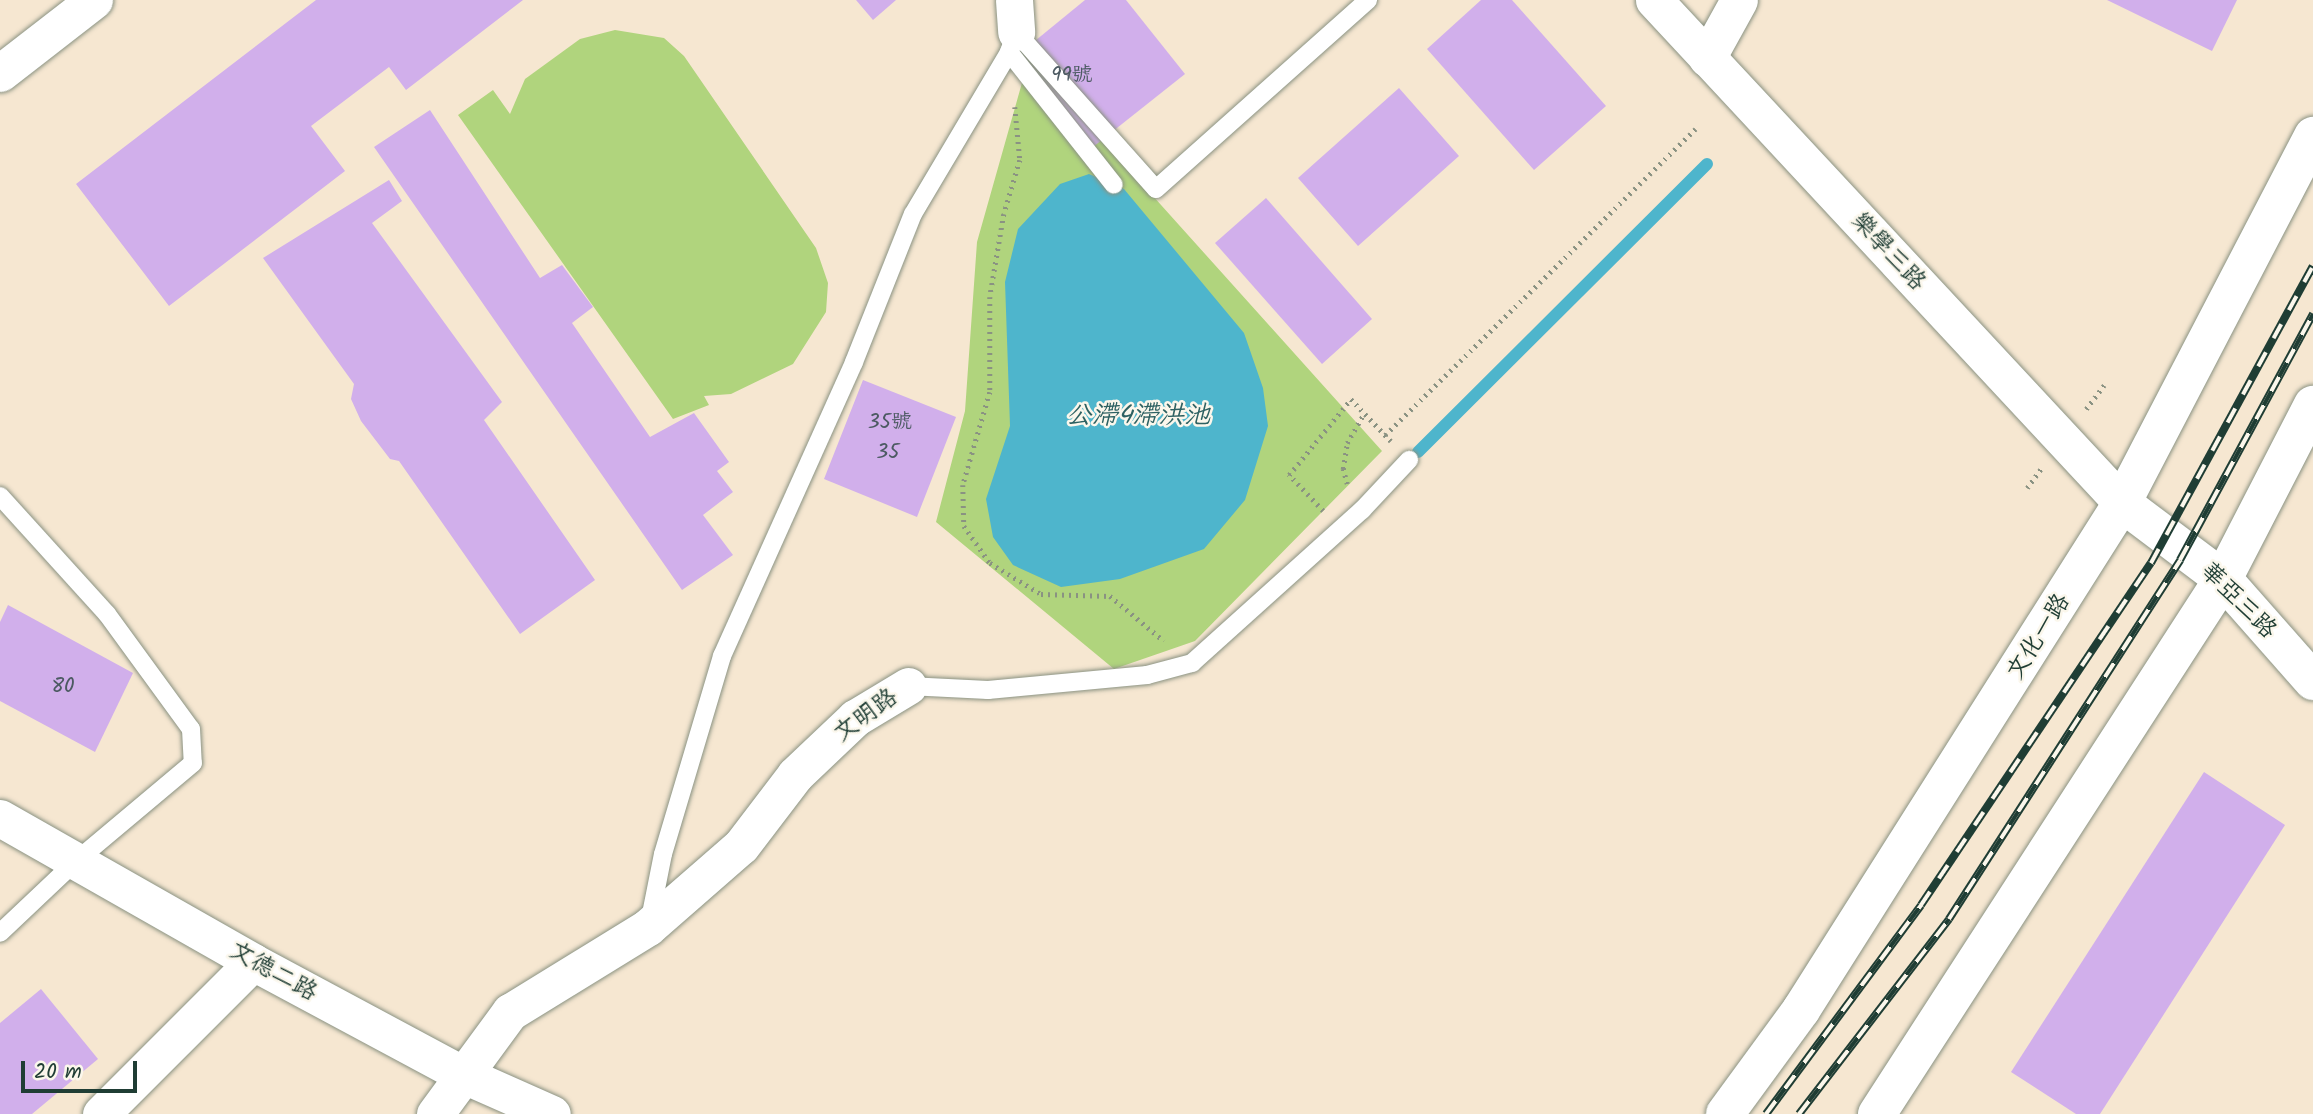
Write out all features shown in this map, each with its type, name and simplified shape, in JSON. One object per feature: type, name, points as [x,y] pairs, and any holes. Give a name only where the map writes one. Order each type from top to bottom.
[{"type":"street","points":[[0,73],[94,0]]},
{"type":"street","name":"樂學三路","points":[[1654,0],[2122,503]]},
{"type":"street","points":[[1707,58],[1738,0]]},
{"type":"street","name":"文化一路","points":[[1725,1114],[1801,1010],[2122,503],[2313,136]]},
{"type":"street","points":[[1877,1114],[2223,579],[2313,405]]},
{"type":"street","name":"華亞三路","points":[[2122,503],[2223,579],[2313,681]]},
{"type":"street","name":"文明路","points":[[435,1114],[510,1012],[648,927],[741,846],[795,775],[855,718],[908,686]]},
{"type":"street","name":"文德二路","points":[[0,818],[253,962],[464,1075],[552,1114]]},
{"type":"street","points":[[101,1114],[253,962]]},
{"type":"lane","points":[[1010,38],[1156,189],[1368,0]]},
{"type":"lane","points":[[1010,38],[1114,185]]},
{"type":"lane","points":[[648,927],[663,854],[722,656],[854,362],[913,214],[1010,38]]},
{"type":"lane","name":"文明路","points":[[908,686],[988,690],[1147,675],[1192,663],[1362,510],[1409,460]]},
{"type":"lane","points":[[0,496],[107,614],[191,729],[193,763],[75,862],[0,933]]},
{"type":"path","points":[[1010,38],[1020,160],[1004,214],[990,297],[990,392],[963,485],[964,526],[990,563],[1041,594],[1110,596],[1192,663]]},
{"type":"path","points":[[1385,435],[1695,130]]},
{"type":"path","points":[[1340,529],[1289,475],[1351,399],[1409,460]]},
{"type":"path","points":[[1362,510],[1350,494],[1343,469],[1346,443],[1364,413]]},
{"type":"green space","points":[[615,30],[664,38],[684,56],[816,248],[828,283],[826,312],[793,364],[731,394],[704,396],[709,405],[673,419],[458,115],[493,90],[510,114],[525,79],[580,39]]},
{"type":"green space","points":[[1029,58],[1382,451],[1195,641],[1114,669],[936,522],[965,411],[977,242]]},
{"type":"water","name":"公滯4滯洪池","points":[[1089,174],[1124,189],[1244,333],[1263,388],[1268,426],[1245,500],[1204,549],[1120,579],[1061,587],[1013,565],[993,537],[986,499],[1010,426],[1005,282],[1018,229],[1060,184]]},
{"type":"building","points":[[316,0],[523,0],[406,90],[389,67],[311,126],[345,171],[169,306],[76,184]]},
{"type":"building","points":[[856,0],[896,0],[873,20]]},
{"type":"building","points":[[1085,0],[1126,0],[1185,74],[1093,147],[1019,54]]},
{"type":"building","points":[[1481,0],[1512,0],[1606,106],[1534,170],[1427,49]]},
{"type":"building","points":[[2107,0],[2237,0],[2212,51]]},
{"type":"building","points":[[1399,88],[1459,156],[1358,246],[1298,178]]},
{"type":"building","points":[[430,110],[540,278],[562,265],[593,307],[572,323],[650,437],[694,413],[729,462],[717,471],[733,492],[703,515],[733,555],[682,590],[374,147]]},
{"type":"building","points":[[389,180],[402,201],[372,223],[502,402],[484,420],[595,580],[520,634],[399,461],[390,459],[361,421],[351,399],[354,384],[263,258]]},
{"type":"building","points":[[1266,198],[1372,319],[1322,364],[1215,243]]},
{"type":"building","points":[[863,380],[956,417],[917,517],[824,479]]},
{"type":"building","points":[[8,605],[133,673],[95,752],[0,701],[0,622]]},
{"type":"building","points":[[2204,772],[2285,825],[2100,1114],[2076,1114],[2011,1072]]},
{"type":"building","points":[[41,989],[98,1059],[32,1114],[0,1114],[0,1023]]},
{"type":"waterway","points":[[1418,452],[1707,164]]},
{"type":"railway","points":[[1766,1114],[1921,905],[2151,563],[2313,266]]},
{"type":"railway","points":[[1799,1114],[1949,919],[2180,560],[2313,314]]}]
